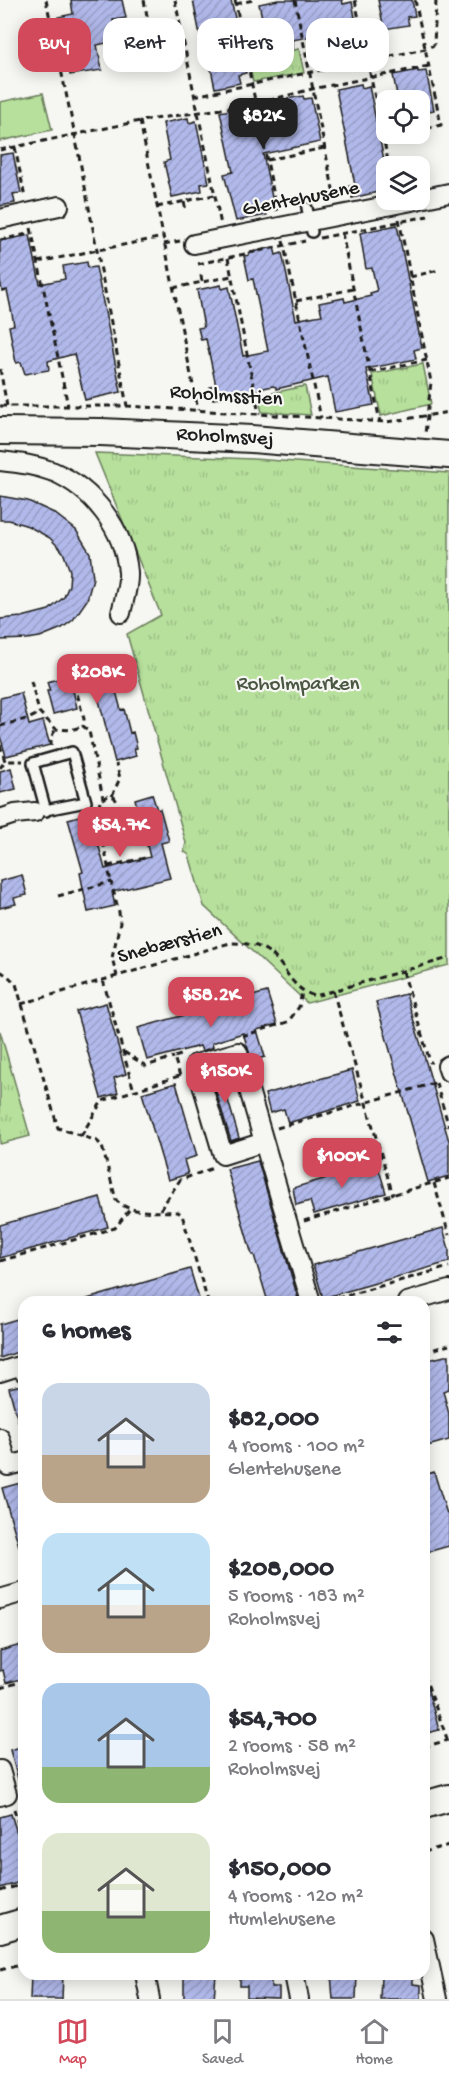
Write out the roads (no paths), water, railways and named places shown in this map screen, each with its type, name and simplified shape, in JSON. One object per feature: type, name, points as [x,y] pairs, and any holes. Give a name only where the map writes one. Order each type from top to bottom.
[{"type":"street","name":"Glentehusene","points":[[430,197],[449,193]]},
{"type":"street","points":[[0,219],[59,206]]},
{"type":"street","name":"Glentehusene","points":[[194,244],[376,208]]},
{"type":"street","name":"Roholmsvej","points":[[0,431],[101,432],[252,439],[449,455]]},
{"type":"street","points":[[0,461],[27,464],[55,473],[76,485],[100,508],[119,536],[125,553],[128,574],[121,613]]},
{"type":"street","points":[[0,819],[15,814],[41,812]]},
{"type":"street","points":[[263,1138],[223,1155],[196,1064],[238,1052],[309,1296]]},
{"type":"street","points":[[428,1296],[449,1290]]},
{"type":"street","points":[[0,1372],[18,1366]]},
{"type":"street","points":[[0,1438],[8,1466],[18,1464]]},
{"type":"street","points":[[0,1599],[18,1594]]},
{"type":"street","points":[[0,1770],[4,1795]]},
{"type":"street","points":[[430,1803],[449,1798]]},
{"type":"street","points":[[430,1820],[449,1815]]},
{"type":"street","points":[[0,1929],[18,1924]]},
{"type":"street","points":[[0,1943],[18,1938]]},
{"type":"street","points":[[430,1967],[437,1999]]},
{"type":"street","points":[[146,1980],[150,1999]]},
{"type":"street","points":[[295,1980],[299,1999]]},
{"type":"lane","points":[[72,752],[85,801],[41,812],[33,762],[72,752]]},
{"type":"park label","name":"Roholmparken","points":[[298,685]]}]
